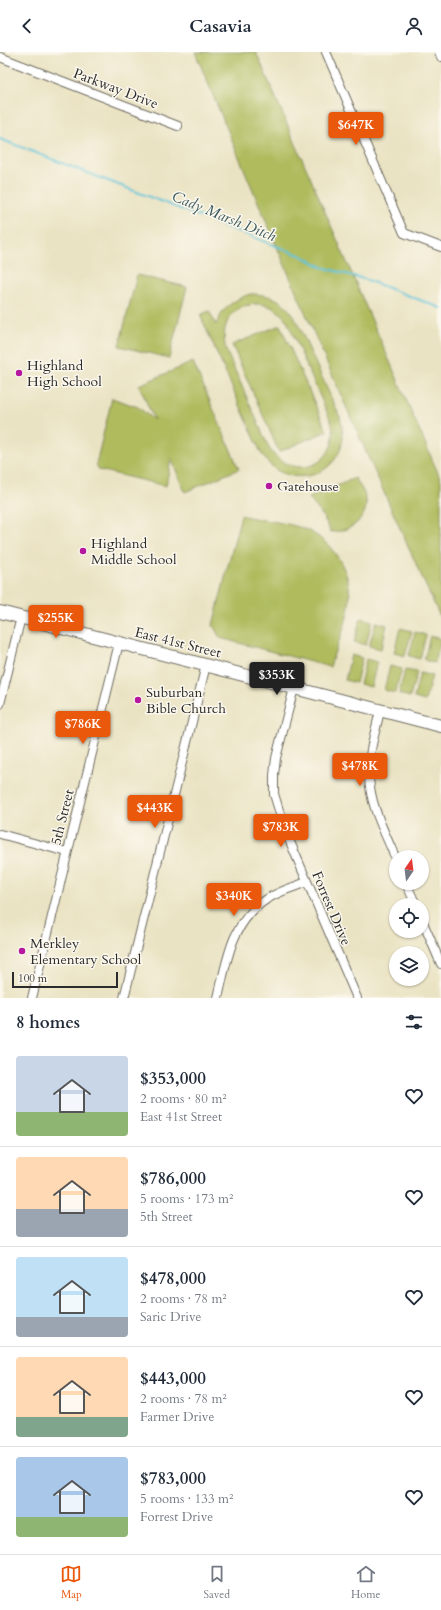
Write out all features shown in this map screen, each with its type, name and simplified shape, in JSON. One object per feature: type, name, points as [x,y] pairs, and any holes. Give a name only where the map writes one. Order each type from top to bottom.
[{"type":"street","points":[[326,52],[404,233],[441,247]]},
{"type":"street","points":[[439,52],[441,57]]},
{"type":"street","name":"Parkway Drive","points":[[0,57],[178,126]]},
{"type":"street","name":"East 41st Street","points":[[0,612],[441,726]]},
{"type":"street","points":[[0,704],[21,617]]},
{"type":"street","name":"5th Street","points":[[32,998],[119,643]]},
{"type":"street","points":[[124,998],[206,665]]},
{"type":"street","name":"Forrest Drive","points":[[294,688],[276,758],[274,794],[285,830],[357,998]]},
{"type":"street","points":[[380,710],[370,754],[369,775],[371,794],[378,817],[392,850]]},
{"type":"street","points":[[0,834],[67,852]]},
{"type":"street","points":[[218,998],[230,949],[238,928],[250,912],[268,898],[307,882]]},
{"type":"street","points":[[429,936],[441,964]]},
{"type":"green space","points":[[195,52],[256,52],[441,480],[441,619],[315,336]]},
{"type":"green space","points":[[137,275],[187,287],[169,358],[119,346]]},
{"type":"green space","points":[[258,294],[271,297],[282,303],[292,313],[340,417],[343,440],[337,457],[323,470],[314,474],[294,476],[284,474],[269,464],[261,453],[200,315],[209,311],[216,325],[225,309],[233,302],[244,296]],"holes":[[[255,304],[273,308],[287,321],[330,419],[333,430],[330,449],[324,458],[316,464],[296,466],[286,463],[277,457],[269,448],[226,350],[224,333],[229,319],[239,309]]]},
{"type":"green space","points":[[280,325],[327,431],[279,452],[232,345]]},
{"type":"green space","points":[[193,362],[239,469],[185,492],[171,458],[166,486],[99,470],[96,464],[112,398],[138,407],[154,420],[139,385]]},
{"type":"green space","points":[[355,478],[363,491],[366,500],[364,514],[356,524],[344,530],[331,532],[323,516],[309,498]]},
{"type":"green space","points":[[241,515],[284,523],[308,531],[320,538],[330,547],[340,561],[346,573],[350,598],[345,626],[330,667],[220,638],[213,625]]},
{"type":"green space","points":[[361,618],[372,621],[366,645],[354,642]]},
{"type":"green space","points":[[376,622],[387,625],[381,649],[369,646]]},
{"type":"green space","points":[[400,628],[412,631],[405,656],[394,653]]},
{"type":"green space","points":[[415,632],[426,635],[420,659],[409,656]]},
{"type":"green space","points":[[430,636],[441,639],[435,663],[424,660]]},
{"type":"green space","points":[[351,655],[362,658],[356,683],[345,680]]},
{"type":"green space","points":[[366,659],[377,662],[371,687],[360,684]]},
{"type":"green space","points":[[390,666],[402,669],[395,693],[384,690]]},
{"type":"green space","points":[[405,670],[417,672],[410,697],[399,694]]},
{"type":"green space","points":[[420,673],[432,676],[425,701],[414,698]]},
{"type":"waterway","name":"Cady Marsh Ditch","points":[[0,139],[302,256],[322,267],[367,280],[441,308]]},
{"type":"place","name":"Highland High School","points":[[19,373]]},
{"type":"place","name":"Gatehouse","points":[[269,486]]},
{"type":"place","name":"Highland Middle School","points":[[83,551]]},
{"type":"place","name":"Suburban Bible Church","points":[[138,700]]},
{"type":"place","name":"Merkley Elementary School","points":[[22,951]]}]
